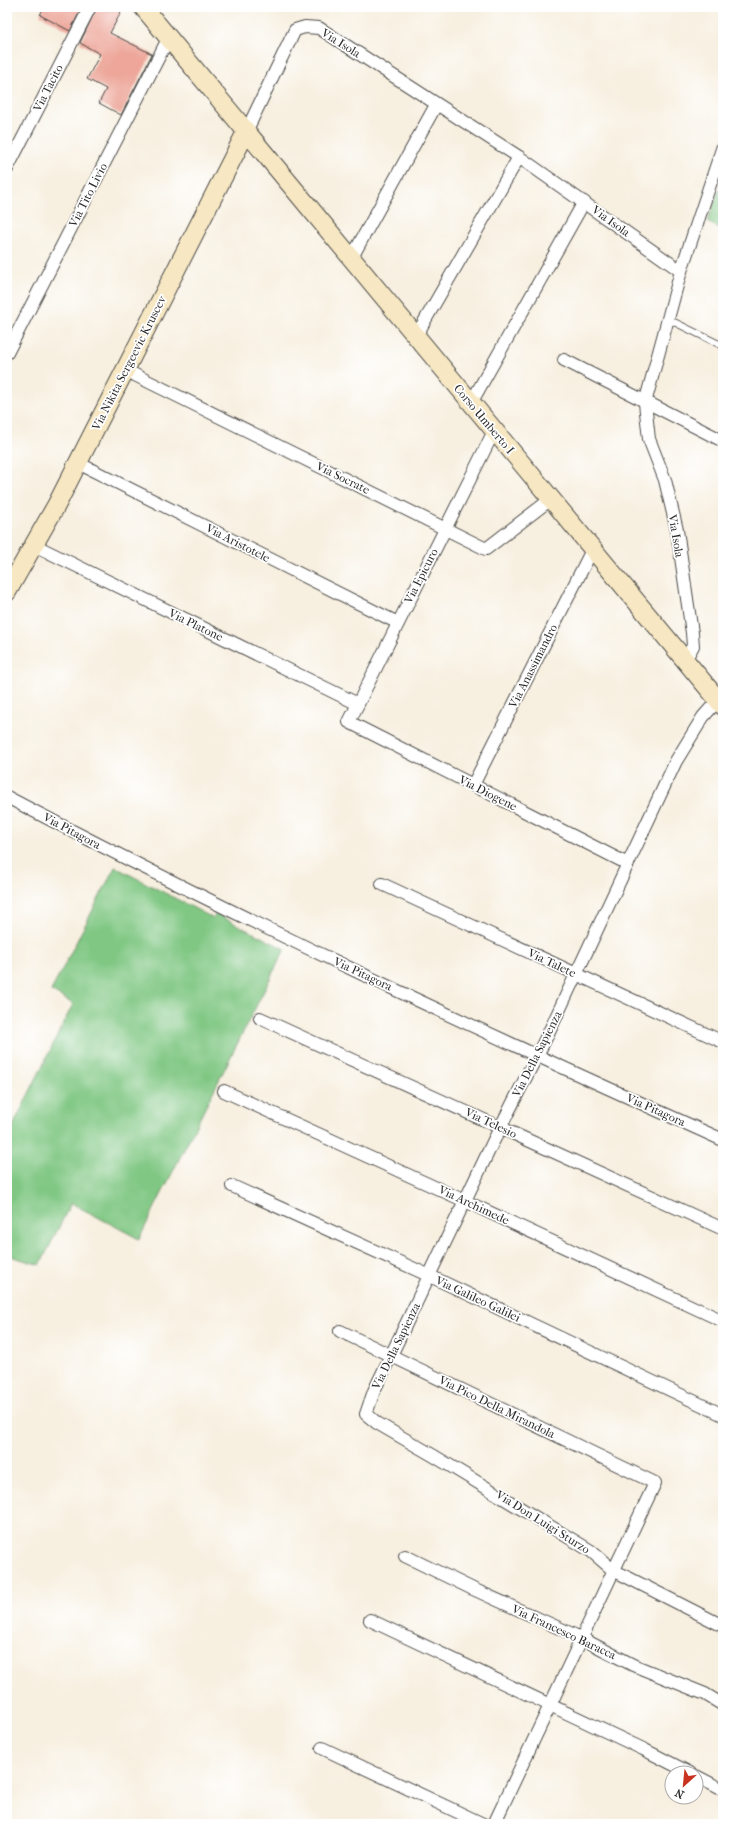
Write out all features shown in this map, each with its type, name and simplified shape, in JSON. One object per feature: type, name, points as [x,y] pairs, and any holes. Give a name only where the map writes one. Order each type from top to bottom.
[{"type":"street","name":"Via Tacito","points":[[7,169],[90,7]]},
{"type":"street","name":"Corso Umberto I","points":[[143,7],[720,703]]},
{"type":"street","name":"Via Isola","points":[[246,132],[295,30],[305,27],[319,28],[520,157],[681,271],[645,402],[649,439],[665,480],[677,530],[693,646],[685,660]]},
{"type":"street","name":"Via Tito Livio","points":[[7,353],[169,38]]},
{"type":"street","points":[[351,259],[436,104]]},
{"type":"street","name":"Via Nikita Sergeevic Kruscev","points":[[7,592],[34,546],[78,463],[246,132]]},
{"type":"street","points":[[681,271],[723,146]]},
{"type":"street","points":[[416,336],[520,157]]},
{"type":"street","points":[[471,403],[584,202]]},
{"type":"street","points":[[564,360],[723,441]]},
{"type":"street","name":"Via Socrate","points":[[125,370],[486,549],[551,499]]},
{"type":"street","name":"Via Epicuro","points":[[349,722],[494,431]]},
{"type":"street","name":"Via Aristotele","points":[[78,463],[398,623]]},
{"type":"street","name":"Via Platone","points":[[34,546],[358,704]]},
{"type":"street","name":"Via Anassimandro","points":[[473,785],[592,548]]},
{"type":"street","name":"Via Della Sapienza","points":[[366,1414],[374,1391],[392,1357],[500,1128],[537,1056],[676,761],[703,717],[720,703]]},
{"type":"street","name":"Via Diogene","points":[[349,722],[628,864]]},
{"type":"street","name":"Via Pitagora","points":[[7,797],[109,851],[537,1056],[723,1140]]},
{"type":"street","name":"Via Talete","points":[[382,884],[723,1042]]},
{"type":"street","name":"Via Telesio","points":[[260,1018],[723,1229]]},
{"type":"street","name":"Via Archimede","points":[[224,1091],[723,1321]]},
{"type":"street","name":"Via Galileo Galilei","points":[[232,1186],[430,1276],[723,1415]]},
{"type":"street","name":"Via Pico Della Mirandola","points":[[340,1331],[655,1482],[613,1570]]},
{"type":"street","name":"Via Don Luigi Sturzo","points":[[366,1414],[378,1424],[591,1551],[613,1570],[723,1626]]},
{"type":"street","name":"Via Francesco Baracca","points":[[405,1556],[581,1638],[633,1664],[705,1694],[723,1705]]},
{"type":"street","points":[[494,1824],[613,1570]]},
{"type":"street","points":[[370,1620],[673,1765]]},
{"type":"street","points":[[322,1748],[483,1824]]},
{"type":"street","points":[[704,1780],[723,1790]]},
{"type":"lane","points":[[668,318],[723,346]]},
{"type":"green space","points":[[723,180],[723,230],[707,222]]},
{"type":"green space","points":[[115,867],[213,918],[216,914],[285,949],[139,1239],[71,1203],[40,1265],[7,1255],[7,1138],[73,1004],[51,991]]},
{"type":"building","points":[[44,7],[82,7],[70,31],[40,15]]},
{"type":"building","points":[[97,7],[112,7],[121,12],[110,33],[152,54],[121,115],[99,103],[106,89],[87,79],[100,54],[80,43]]}]
